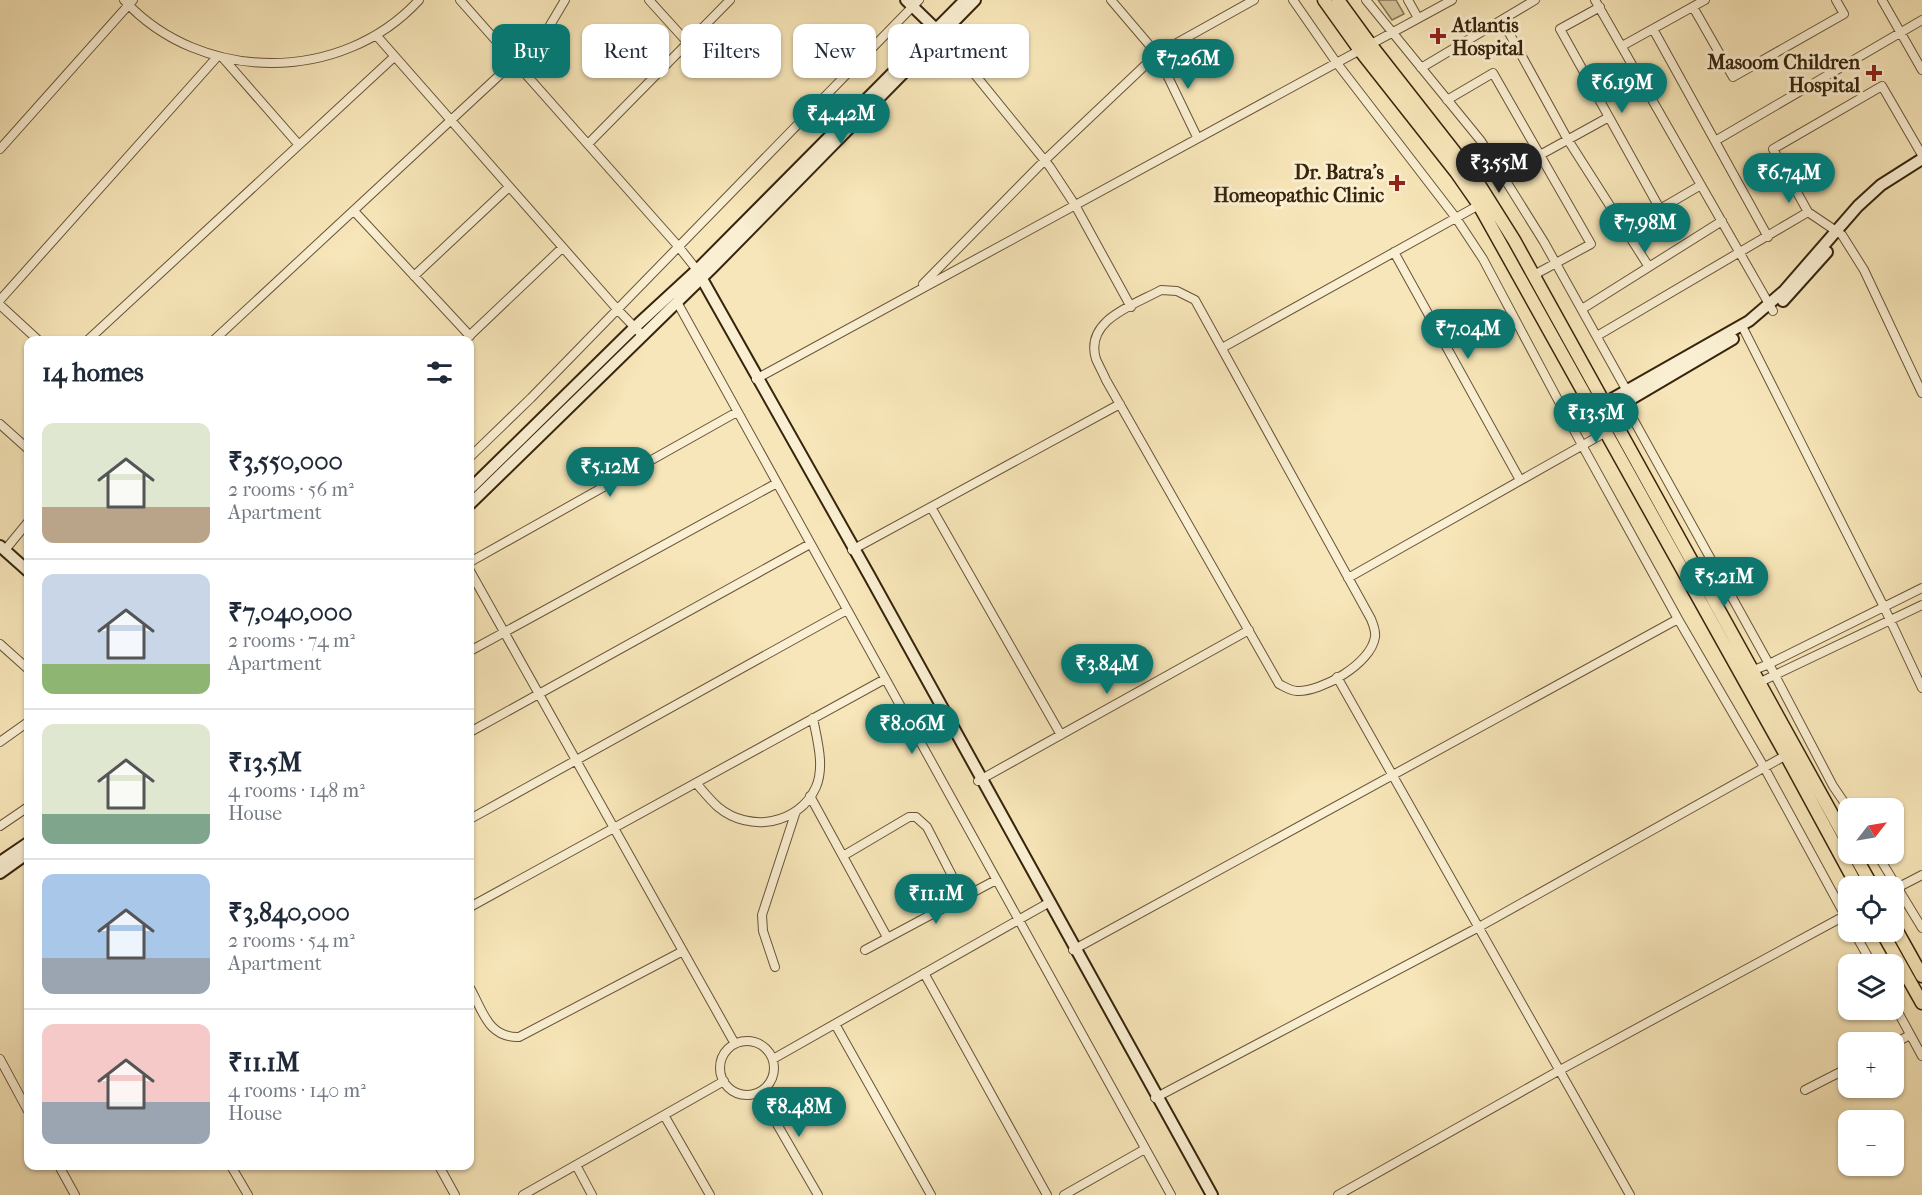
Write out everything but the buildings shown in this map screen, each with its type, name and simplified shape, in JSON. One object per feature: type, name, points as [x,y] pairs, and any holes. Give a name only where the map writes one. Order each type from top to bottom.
[{"type":"main road","points":[[1324,0],[1475,178],[1534,275],[1602,411],[1606,432],[1748,673]]},
{"type":"main road","points":[[1338,0],[1364,47],[1479,205],[1602,411],[1791,752],[1852,876]]},
{"type":"main road","points":[[1791,752],[1838,827]]},
{"type":"main road","points":[[1888,942],[1922,1003]]},
{"type":"main road","points":[[1903,942],[1922,976]]},
{"type":"street","points":[[0,149],[128,2],[144,19],[179,42],[220,57],[262,64],[298,63],[336,54],[376,36],[409,11],[419,0]]},
{"type":"street","points":[[460,0],[492,36]]},
{"type":"street","points":[[551,24],[565,0]]},
{"type":"street","points":[[649,0],[681,35]]},
{"type":"street","points":[[707,24],[730,0]]},
{"type":"street","points":[[945,24],[965,0]]},
{"type":"street","points":[[947,24],[975,0]]},
{"type":"street","points":[[1111,0],[1157,54],[1197,137]]},
{"type":"street","points":[[915,292],[1045,160],[1157,54],[1254,0]]},
{"type":"street","points":[[1293,0],[1336,62],[1456,218],[1483,259],[1678,619],[1838,901]]},
{"type":"street","points":[[1366,0],[1481,141],[1556,263],[1597,336],[1624,397],[1841,798]]},
{"type":"street","points":[[1408,0],[1418,18]]},
{"type":"street","points":[[1421,68],[1535,0]]},
{"type":"street","points":[[1622,46],[1705,0]]},
{"type":"street","points":[[1693,7],[1733,77],[1844,14],[1836,0]]},
{"type":"street","points":[[1882,0],[1922,70]]},
{"type":"street","points":[[756,379],[1447,1]]},
{"type":"street","points":[[474,453],[531,398],[913,2],[933,24]]},
{"type":"street","points":[[1701,185],[1660,209],[1560,29],[1597,4],[1622,46],[1771,308]]},
{"type":"street","points":[[1502,20],[1569,140],[1648,267]]},
{"type":"street","points":[[1715,141],[1922,21]]},
{"type":"street","points":[[1653,29],[1768,237]]},
{"type":"street","points":[[376,36],[562,248],[643,336]]},
{"type":"street","points":[[588,144],[681,50]]},
{"type":"street","points":[[220,57],[299,145]]},
{"type":"street","points":[[0,300],[220,57]]},
{"type":"street","points":[[92,336],[394,57]]},
{"type":"street","points":[[1447,100],[1493,73],[1591,244],[1534,275]]},
{"type":"street","points":[[218,336],[498,78]]},
{"type":"street","points":[[529,78],[678,246],[697,273],[1208,1195]]},
{"type":"street","points":[[474,485],[634,328],[697,273],[892,78]]},
{"type":"street","points":[[978,78],[1045,160],[1075,205],[1131,307]]},
{"type":"street","points":[[1602,411],[1743,329],[1795,289],[1839,233],[1858,206],[1881,185],[1922,157],[1882,86],[1773,149],[1808,213],[1839,233],[1864,270],[1922,393]]},
{"type":"street","points":[[1540,155],[1609,117]]},
{"type":"street","points":[[1839,233],[1885,190],[1922,166]]},
{"type":"street","points":[[414,276],[509,188]]},
{"type":"street","points":[[1222,348],[1479,205]]},
{"type":"street","points":[[354,211],[465,336]]},
{"type":"street","points":[[1597,336],[1808,213]]},
{"type":"street","points":[[1582,309],[1722,221]]},
{"type":"street","points":[[469,336],[562,248]]},
{"type":"street","points":[[1394,252],[1520,480]]},
{"type":"street","points":[[474,500],[677,302],[697,273]]},
{"type":"street","points":[[1161,290],[1177,291],[1195,300],[1222,348],[1371,619],[1376,635],[1371,649],[1359,664],[1313,690],[1294,691],[1279,684],[1120,404],[1096,357],[1095,336],[1104,322],[1161,290]]},
{"type":"street","points":[[677,302],[1171,1195]]},
{"type":"street","points":[[0,305],[34,336]]},
{"type":"street","points":[[1743,329],[1884,607],[1922,688]]},
{"type":"street","points":[[852,549],[1120,404]]},
{"type":"street","points":[[474,560],[737,412]]},
{"type":"street","points":[[0,424],[24,445]]},
{"type":"street","points":[[1348,578],[1606,432]]},
{"type":"street","points":[[474,649],[777,483]]},
{"type":"street","points":[[931,507],[1061,735]]},
{"type":"street","points":[[24,526],[2,548],[24,567]]},
{"type":"street","points":[[474,730],[810,544]]},
{"type":"street","points":[[474,577],[735,1044]]},
{"type":"street","points":[[1748,673],[1922,588]]},
{"type":"street","points":[[1754,685],[1775,677],[1922,605]]},
{"type":"street","points":[[474,817],[847,610]]},
{"type":"street","points":[[1074,950],[1678,619]]},
{"type":"street","points":[[980,780],[1249,630]]},
{"type":"street","points":[[0,644],[24,665]]},
{"type":"street","points":[[1337,677],[1630,1195]]},
{"type":"street","points":[[474,905],[885,679]]},
{"type":"street","points":[[696,783],[718,807],[748,822],[773,822],[796,811],[816,786],[820,758],[813,718]]},
{"type":"street","points":[[0,742],[24,725]]},
{"type":"street","points":[[1156,1098],[1479,927],[1791,752]]},
{"type":"street","points":[[810,796],[887,937]]},
{"type":"street","points":[[0,826],[24,810]]},
{"type":"street","points":[[775,967],[763,931],[762,915],[796,811]]},
{"type":"street","points":[[843,856],[909,817],[916,817],[927,828],[963,897]]},
{"type":"street","points":[[0,862],[24,846]]},
{"type":"street","points":[[0,873],[24,856]]},
{"type":"street","points":[[1904,885],[1922,876]]},
{"type":"street","points":[[865,950],[996,879]]},
{"type":"street","points":[[1904,901],[1922,928]]},
{"type":"street","points":[[772,1059],[1048,903]]},
{"type":"street","points":[[1338,1195],[1560,1070],[1838,922]]},
{"type":"street","points":[[474,995],[498,1034],[519,1037],[683,951]]},
{"type":"street","points":[[924,973],[1047,1195]]},
{"type":"street","points":[[1902,1020],[1922,1056]]},
{"type":"street","points":[[834,1024],[931,1195]]},
{"type":"street","points":[[1904,1038],[1910,1035]]},
{"type":"street","points":[[746,1041],[757,1043],[766,1049],[772,1059],[773,1078],[759,1093],[748,1096],[737,1094],[728,1088],[724,1081],[720,1069],[722,1058],[735,1044],[746,1041]]},
{"type":"street","points":[[0,1059],[24,1104]]},
{"type":"street","points":[[1805,1090],[1838,1073]]},
{"type":"street","points":[[523,1195],[724,1081]]},
{"type":"street","points":[[759,1093],[818,1195]]},
{"type":"street","points":[[1156,1098],[1212,1195]]},
{"type":"street","points":[[664,1115],[710,1195]]},
{"type":"street","points":[[1064,1195],[1145,1149]]},
{"type":"street","points":[[576,1165],[592,1195]]},
{"type":"street","points":[[61,1170],[75,1195]]},
{"type":"street","points":[[233,1170],[248,1195]]},
{"type":"street","points":[[441,1170],[455,1195]]},
{"type":"shaded area","points":[[1378,0],[1396,0],[1404,14],[1392,20]]},
{"type":"place","name":"Atlantis Hospital","points":[[1438,36]]},
{"type":"place","name":"Masoom Children Hospital","points":[[1874,73]]},
{"type":"place","name":"Dr. Batra's Homeopathic Clinic","points":[[1397,183]]}]
